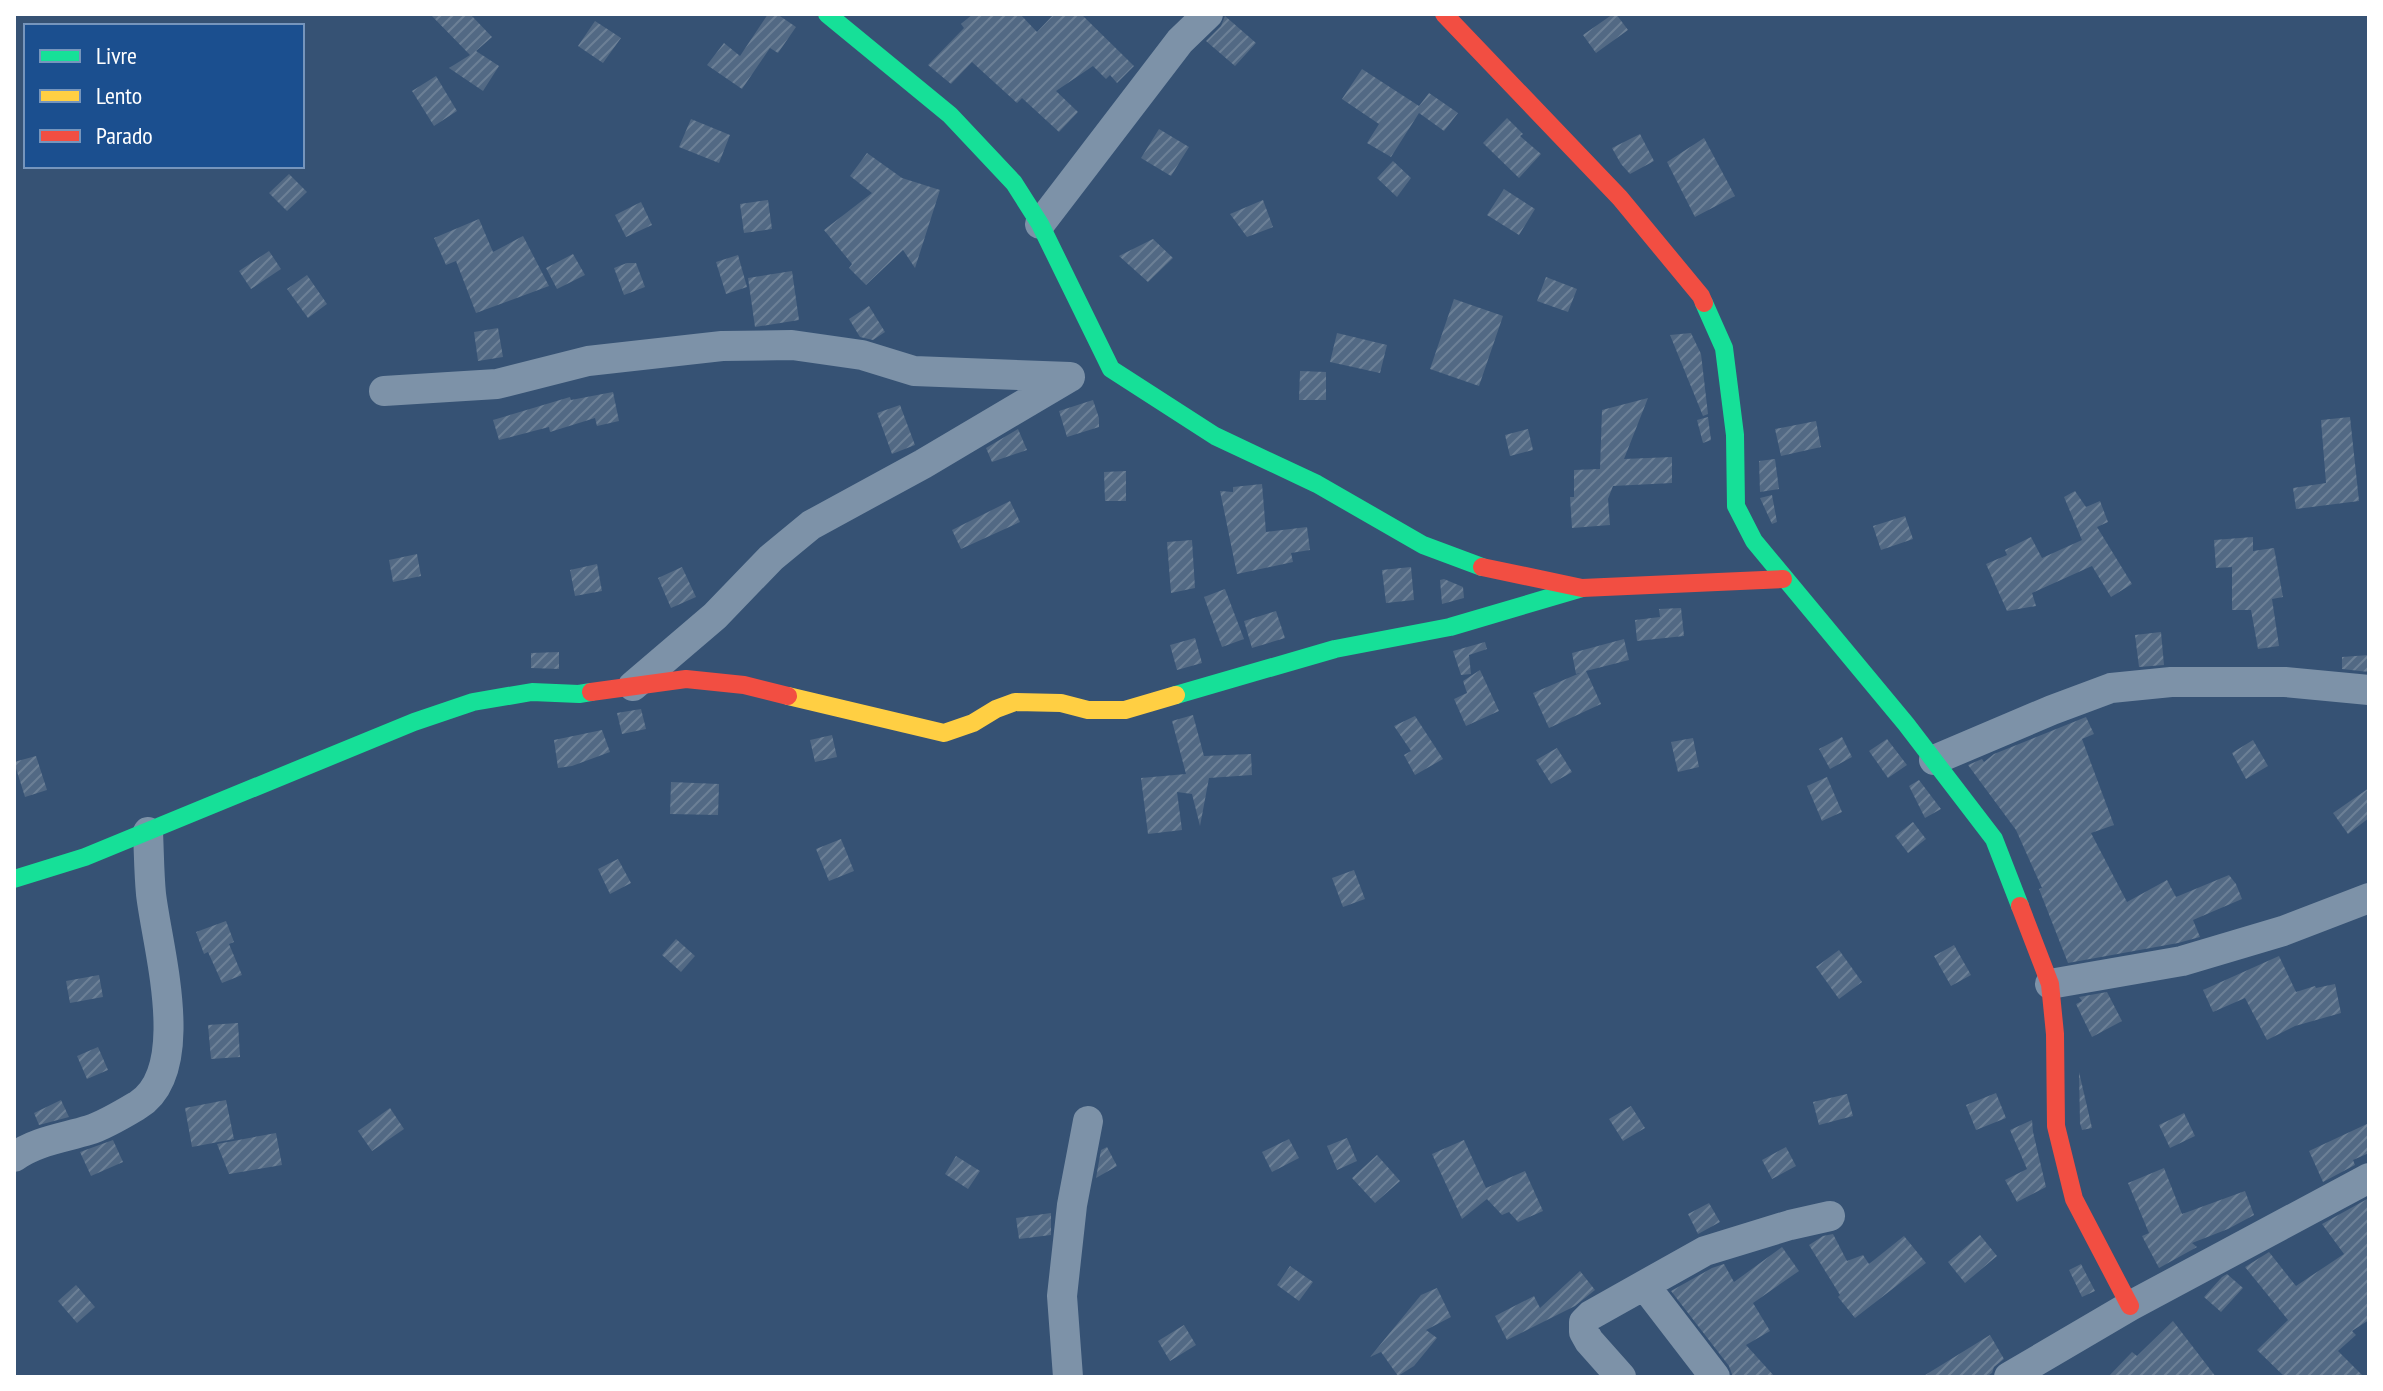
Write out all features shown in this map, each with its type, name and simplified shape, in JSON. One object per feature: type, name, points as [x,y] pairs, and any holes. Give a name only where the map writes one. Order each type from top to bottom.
[{"type":"street","points":[[827,14],[950,115],[1014,183],[1040,224],[1111,369],[1215,436],[1317,484],[1423,545],[1473,565],[1582,588]]},
{"type":"street","points":[[1040,224],[1180,41],[1208,14]]},
{"type":"street","points":[[1444,14],[1620,198],[1701,296],[1724,348],[1735,435],[1736,506],[1754,541],[1906,724],[1994,839],[2050,984],[2055,1034],[2056,1126],[2074,1199],[2130,1306]]},
{"type":"street","points":[[384,391],[497,384],[588,361],[722,346],[792,345],[862,355],[914,371],[1070,377],[1111,369]]},
{"type":"street","points":[[632,687],[715,616],[771,558],[811,525],[923,464],[1070,377]]},
{"type":"street","points":[[14,879],[85,857],[414,722],[473,702],[532,692],[579,694],[686,679],[744,685],[944,733],[973,723],[1015,702],[1061,703],[1088,710],[1125,710],[1335,649],[1450,627],[1582,588],[1783,579]]},
{"type":"street","points":[[1934,760],[2111,688],[2171,682],[2285,682],[2369,690]]},
{"type":"street","points":[[14,1157],[26,1149],[92,1129],[141,1103],[156,1087],[166,1067],[166,979],[151,894],[148,832]]},
{"type":"street","points":[[2050,984],[2182,961],[2283,931],[2369,898]]},
{"type":"street","points":[[1068,1377],[1062,1296],[1072,1205],[1088,1121]]},
{"type":"street","points":[[2009,1377],[2130,1306],[2369,1178]]},
{"type":"street","points":[[1621,1377],[1584,1332],[1584,1322],[1591,1315],[1705,1251],[1830,1216]]},
{"type":"street","points":[[1645,1286],[1715,1377]]},
{"type":"building","points":[[430,14],[470,14],[492,37],[476,51],[499,66],[483,91],[449,68],[470,55]]},
{"type":"building","points":[[768,14],[777,14],[796,27],[778,53],[770,48],[742,89],[707,65],[724,43],[740,56]]},
{"type":"building","points":[[973,14],[1020,14],[1037,32],[1054,14],[1081,14],[1134,66],[1117,83],[1110,75],[1106,79],[1093,66],[1056,91],[1078,112],[1059,132],[1022,98],[1017,103],[972,62],[951,84],[928,65],[964,28],[961,24]]},
{"type":"building","points":[[1613,14],[1628,30],[1596,53],[1583,35]]},
{"type":"building","points":[[1225,16],[1256,43],[1235,66],[1206,41],[1221,26]]},
{"type":"building","points":[[595,21],[621,38],[603,63],[578,46]]},
{"type":"building","points":[[1362,69],[1419,106],[1429,93],[1458,113],[1444,131],[1419,113],[1391,157],[1367,143],[1379,124],[1342,99]]},
{"type":"building","points":[[436,76],[457,111],[434,126],[412,91]]},
{"type":"building","points":[[1507,118],[1523,134],[1520,136],[1541,154],[1519,178],[1483,143]]},
{"type":"building","points":[[691,119],[730,135],[719,163],[679,147]]},
{"type":"building","points":[[1159,129],[1189,147],[1171,176],[1141,158]]},
{"type":"building","points":[[1640,134],[1654,161],[1630,174],[1612,148]]},
{"type":"building","points":[[1704,138],[1735,196],[1695,217],[1667,162]]},
{"type":"building","points":[[867,153],[902,178],[940,190],[915,268],[903,250],[866,285],[849,268],[852,264],[824,230],[872,193],[850,176]]},
{"type":"building","points":[[1393,161],[1411,178],[1397,197],[1377,178]]},
{"type":"building","points":[[289,174],[307,192],[287,211],[269,193]]},
{"type":"building","points":[[1504,189],[1535,209],[1519,235],[1487,215]]},
{"type":"building","points":[[768,200],[772,229],[744,233],[740,204]]},
{"type":"building","points":[[1263,200],[1273,227],[1247,237],[1230,214]]},
{"type":"building","points":[[641,202],[652,225],[626,237],[615,215]]},
{"type":"building","points":[[479,219],[493,252],[523,236],[549,286],[476,313],[456,261],[446,265],[434,238]]},
{"type":"building","points":[[1153,239],[1173,258],[1148,282],[1119,256]]},
{"type":"building","points":[[269,251],[281,269],[251,289],[239,271]]},
{"type":"building","points":[[573,254],[585,275],[557,289],[546,268]]},
{"type":"building","points":[[738,255],[747,287],[726,294],[716,262]]},
{"type":"building","points":[[636,263],[645,287],[624,295],[614,268]]},
{"type":"building","points":[[792,271],[799,320],[755,327],[748,278]]},
{"type":"building","points":[[307,275],[327,304],[308,318],[287,289]]},
{"type":"building","points":[[1546,277],[1577,289],[1568,312],[1537,301]]},
{"type":"building","points":[[1454,299],[1503,316],[1479,386],[1430,369]]},
{"type":"building","points":[[869,306],[885,332],[873,340],[860,337],[849,319]]},
{"type":"building","points":[[498,328],[503,357],[478,361],[474,332]]},
{"type":"building","points":[[1337,333],[1387,345],[1380,373],[1330,362]]},
{"type":"building","points":[[1691,333],[1701,354],[1708,414],[1703,416],[1670,335]]},
{"type":"building","points":[[1300,371],[1326,372],[1326,400],[1299,400]]},
{"type":"building","points":[[613,392],[619,421],[597,426],[595,418],[550,432],[549,427],[499,440],[493,420],[570,397],[571,400]]},
{"type":"building","points":[[1648,398],[1624,459],[1672,457],[1672,483],[1613,486],[1608,499],[1610,525],[1572,528],[1570,497],[1574,497],[1574,470],[1600,469],[1602,410]]},
{"type":"building","points":[[1093,400],[1099,427],[1067,437],[1059,411]]},
{"type":"building","points":[[900,405],[915,445],[892,454],[877,413]]},
{"type":"building","points":[[1708,417],[1711,440],[1703,443],[1697,420]]},
{"type":"building","points":[[2350,417],[2359,501],[2296,509],[2293,488],[2326,483],[2321,420]]},
{"type":"building","points":[[1816,421],[1821,447],[1781,456],[1775,429]]},
{"type":"building","points":[[1018,429],[1027,450],[992,462],[986,448]]},
{"type":"building","points":[[1528,429],[1533,450],[1510,456],[1505,435]]},
{"type":"building","points":[[1775,459],[1779,489],[1760,492],[1759,461]]},
{"type":"building","points":[[1126,471],[1126,501],[1105,501],[1104,472]]},
{"type":"building","points":[[1262,484],[1266,532],[1307,527],[1310,550],[1291,553],[1293,562],[1237,574],[1220,491],[1233,492],[1233,487]]},
{"type":"building","points":[[2075,491],[2086,507],[2100,501],[2108,522],[2097,527],[2132,584],[2111,597],[2092,566],[2032,593],[2036,606],[2007,611],[1986,564],[2007,555],[2005,550],[2031,537],[2042,558],[2082,540],[2064,497]]},
{"type":"building","points":[[1772,495],[1777,522],[1772,524],[1760,498]]},
{"type":"building","points":[[1010,501],[1020,522],[961,549],[952,530]]},
{"type":"building","points":[[1905,516],[1913,539],[1881,550],[1873,526]]},
{"type":"building","points":[[2253,537],[2253,551],[2274,548],[2283,597],[2272,599],[2279,646],[2258,649],[2251,610],[2232,610],[2232,567],[2216,568],[2214,540]]},
{"type":"building","points":[[1192,540],[1195,588],[1171,593],[1167,542]]},
{"type":"building","points":[[417,554],[421,576],[393,582],[389,560]]},
{"type":"building","points":[[597,564],[602,591],[575,596],[570,570]]},
{"type":"building","points":[[682,567],[696,597],[671,608],[658,578]]},
{"type":"building","points":[[1411,567],[1414,600],[1386,603],[1382,570]]},
{"type":"building","points":[[1440,580],[1463,587],[1464,598],[1442,604]]},
{"type":"building","points":[[1225,589],[1244,639],[1222,647],[1204,597]]},
{"type":"building","points":[[1681,608],[1684,636],[1637,641],[1635,620],[1660,617],[1659,609]]},
{"type":"building","points":[[1276,611],[1285,638],[1252,648],[1244,621]]},
{"type":"building","points":[[2161,632],[2164,665],[2139,667],[2135,635]]},
{"type":"building","points":[[1195,638],[1202,663],[1177,670],[1170,645]]},
{"type":"building","points":[[1624,639],[1629,660],[1586,671],[1601,704],[1549,728],[1533,693],[1580,673],[1576,674],[1572,653]]},
{"type":"building","points":[[1485,642],[1487,649],[1469,655],[1471,674],[1461,675],[1453,651]]},
{"type":"building","points":[[559,652],[559,669],[531,668],[531,653]]},
{"type":"building","points":[[2369,655],[2369,672],[2342,669],[2342,657]]},
{"type":"building","points":[[1480,670],[1499,711],[1466,726],[1454,699],[1467,693],[1463,681]]},
{"type":"building","points":[[641,709],[646,729],[622,734],[617,713]]},
{"type":"building","points":[[1193,715],[1204,756],[1251,754],[1252,775],[1209,778],[1200,826],[1192,794],[1177,792],[1182,830],[1148,834],[1141,778],[1186,774],[1172,721]]},
{"type":"building","points":[[1415,716],[1443,759],[1415,775],[1404,755],[1411,751],[1394,726]]},
{"type":"building","points":[[2086,717],[2094,734],[2082,739],[2114,825],[2091,833],[2127,902],[2167,880],[2176,897],[2229,875],[2236,884],[2242,899],[2193,920],[2200,937],[2068,963],[2039,889],[2042,888],[2016,830],[1968,765],[1982,759],[1984,762],[1994,754]]},
{"type":"building","points":[[602,730],[610,752],[558,768],[554,740]]},
{"type":"building","points":[[832,735],[837,757],[815,762],[810,740]]},
{"type":"building","points":[[1842,737],[1852,757],[1830,769],[1819,749]]},
{"type":"building","points":[[1693,738],[1699,767],[1678,772],[1671,742]]},
{"type":"building","points":[[1887,739],[1907,765],[1888,778],[1869,751]]},
{"type":"building","points":[[2253,740],[2268,766],[2246,779],[2232,753]]},
{"type":"building","points":[[1557,748],[1572,772],[1551,784],[1536,760]]},
{"type":"building","points":[[36,756],[47,790],[25,797],[14,762]]},
{"type":"building","points":[[1827,777],[1842,812],[1822,821],[1807,786]]},
{"type":"building","points":[[1919,780],[1941,809],[1925,818],[1909,786]]},
{"type":"building","points":[[671,782],[719,784],[718,815],[670,814]]},
{"type":"building","points":[[2369,788],[2369,818],[2348,834],[2333,813]]},
{"type":"building","points":[[1913,822],[1926,839],[1908,853],[1895,836]]},
{"type":"building","points":[[841,839],[854,871],[829,881],[816,849]]},
{"type":"building","points":[[618,859],[631,883],[610,894],[598,869]]},
{"type":"building","points":[[1354,870],[1365,899],[1343,907],[1332,878]]},
{"type":"building","points":[[226,921],[234,942],[229,944],[242,975],[222,983],[208,952],[204,954],[196,932]]},
{"type":"building","points":[[676,939],[695,956],[681,972],[662,955]]},
{"type":"building","points":[[1954,945],[1971,975],[1951,986],[1934,956]]},
{"type":"building","points":[[1839,950],[1862,982],[1839,999],[1816,967]]},
{"type":"building","points":[[2279,956],[2296,992],[2335,984],[2341,1013],[2295,1026],[2267,1040],[2245,998],[2213,1012],[2203,990]]},
{"type":"building","points":[[99,975],[103,997],[70,1003],[66,981]]},
{"type":"building","points":[[2107,992],[2122,1021],[2092,1037],[2076,1004],[2082,1001],[2079,997]]},
{"type":"building","points":[[238,1023],[240,1057],[211,1059],[208,1025]]},
{"type":"building","points":[[98,1047],[108,1070],[87,1079],[77,1056]]},
{"type":"building","points":[[2079,1072],[2092,1128],[2082,1130],[2080,1123]]},
{"type":"building","points":[[1996,1093],[2006,1118],[1976,1130],[1966,1105]]},
{"type":"building","points":[[1847,1094],[1853,1116],[1819,1125],[1813,1102]]},
{"type":"building","points":[[61,1100],[69,1117],[39,1125],[34,1113]]},
{"type":"building","points":[[226,1100],[234,1139],[192,1147],[185,1108]]},
{"type":"building","points":[[1631,1106],[1645,1128],[1623,1141],[1609,1119]]},
{"type":"building","points":[[390,1108],[404,1129],[372,1151],[358,1131]]},
{"type":"building","points":[[2184,1113],[2195,1136],[2170,1148],[2159,1125]]},
{"type":"building","points":[[2032,1120],[2046,1187],[2017,1202],[2005,1180],[2027,1169],[2010,1130]]},
{"type":"building","points":[[2369,1123],[2369,1153],[2353,1160],[2355,1165],[2323,1182],[2309,1151]]},
{"type":"building","points":[[276,1133],[282,1165],[229,1174],[217,1144]]},
{"type":"building","points":[[1347,1138],[1357,1161],[1337,1170],[1327,1146]]},
{"type":"building","points":[[1289,1139],[1299,1158],[1272,1172],[1262,1152]]},
{"type":"building","points":[[113,1140],[123,1162],[91,1176],[80,1152]]},
{"type":"building","points":[[1464,1140],[1486,1188],[1525,1171],[1543,1211],[1518,1222],[1509,1212],[1502,1215],[1487,1199],[1462,1219],[1432,1154]]},
{"type":"building","points":[[1107,1147],[1117,1166],[1096,1178],[1101,1150]]},
{"type":"building","points":[[1786,1147],[1796,1166],[1772,1179],[1762,1160]]},
{"type":"building","points":[[1377,1155],[1400,1181],[1375,1203],[1352,1178]]},
{"type":"building","points":[[956,1156],[980,1171],[968,1189],[945,1174]]},
{"type":"building","points":[[2164,1168],[2182,1214],[2245,1191],[2254,1215],[2192,1243],[2197,1247],[2159,1268],[2142,1236],[2149,1233],[2128,1183]]},
{"type":"building","points":[[2369,1198],[2369,1320],[2352,1331],[2356,1335],[2338,1351],[2364,1377],[2285,1377],[2257,1350],[2288,1320],[2245,1267],[2269,1252],[2296,1286],[2344,1254],[2322,1224]]},
{"type":"building","points":[[1709,1203],[1720,1222],[1698,1234],[1688,1214]]},
{"type":"building","points":[[1051,1213],[1051,1235],[1019,1239],[1016,1218]]},
{"type":"building","points":[[1833,1234],[1847,1261],[1863,1255],[1869,1264],[1904,1236],[1926,1263],[1855,1318],[1838,1297],[1840,1295],[1809,1245]]},
{"type":"building","points":[[1980,1235],[1997,1256],[1965,1283],[1948,1262]]},
{"type":"building","points":[[1782,1247],[1799,1271],[1753,1303],[1770,1331],[1746,1345],[1775,1377],[1733,1377],[1729,1366],[1671,1291],[1724,1264],[1734,1282]]},
{"type":"building","points":[[2081,1264],[2095,1291],[2082,1297],[2069,1270]]},
{"type":"building","points":[[1290,1266],[1313,1282],[1299,1301],[1277,1285]]},
{"type":"building","points":[[1580,1271],[1595,1290],[1575,1306],[1507,1340],[1495,1316],[1534,1296],[1540,1308]]},
{"type":"building","points":[[2227,1274],[2243,1288],[2221,1312],[2204,1297]]},
{"type":"building","points":[[76,1285],[95,1307],[77,1323],[58,1301]]},
{"type":"building","points":[[1437,1288],[1451,1317],[1426,1330],[1437,1338],[1414,1366],[1398,1376],[1381,1352],[1370,1357],[1421,1295]]},
{"type":"building","points":[[2173,1321],[2216,1377],[2108,1377],[2132,1352],[2137,1356]]},
{"type":"building","points":[[1184,1325],[1196,1345],[1170,1361],[1158,1341]]},
{"type":"building","points":[[1990,1335],[2004,1359],[1986,1377],[1922,1377]]},
{"type":"traffic: fast","points":[[827,14],[950,115],[1014,183],[1040,224],[1111,369],[1215,436],[1317,484],[1423,545],[1482,567]]},
{"type":"traffic: fast","points":[[1704,303],[1724,348],[1735,435],[1736,506],[1754,541],[1906,724],[1994,839],[2020,906]]},
{"type":"traffic: fast","points":[[1176,695],[1335,649],[1450,627],[1582,588]]},
{"type":"traffic: fast","points":[[14,879],[85,857],[414,722],[473,702],[532,692],[591,692]]},
{"type":"traffic: slow","points":[[788,696],[944,733],[973,723],[1015,702],[1061,703],[1088,710],[1125,710],[1176,695]]},
{"type":"traffic: jam","points":[[1444,14],[1620,198],[1704,303]]},
{"type":"traffic: jam","points":[[1482,567],[1582,588],[1783,579]]},
{"type":"traffic: jam","points":[[591,692],[686,679],[744,685],[788,696]]},
{"type":"traffic: jam","points":[[2020,906],[2050,984],[2055,1034],[2056,1126],[2074,1199],[2130,1306]]}]
